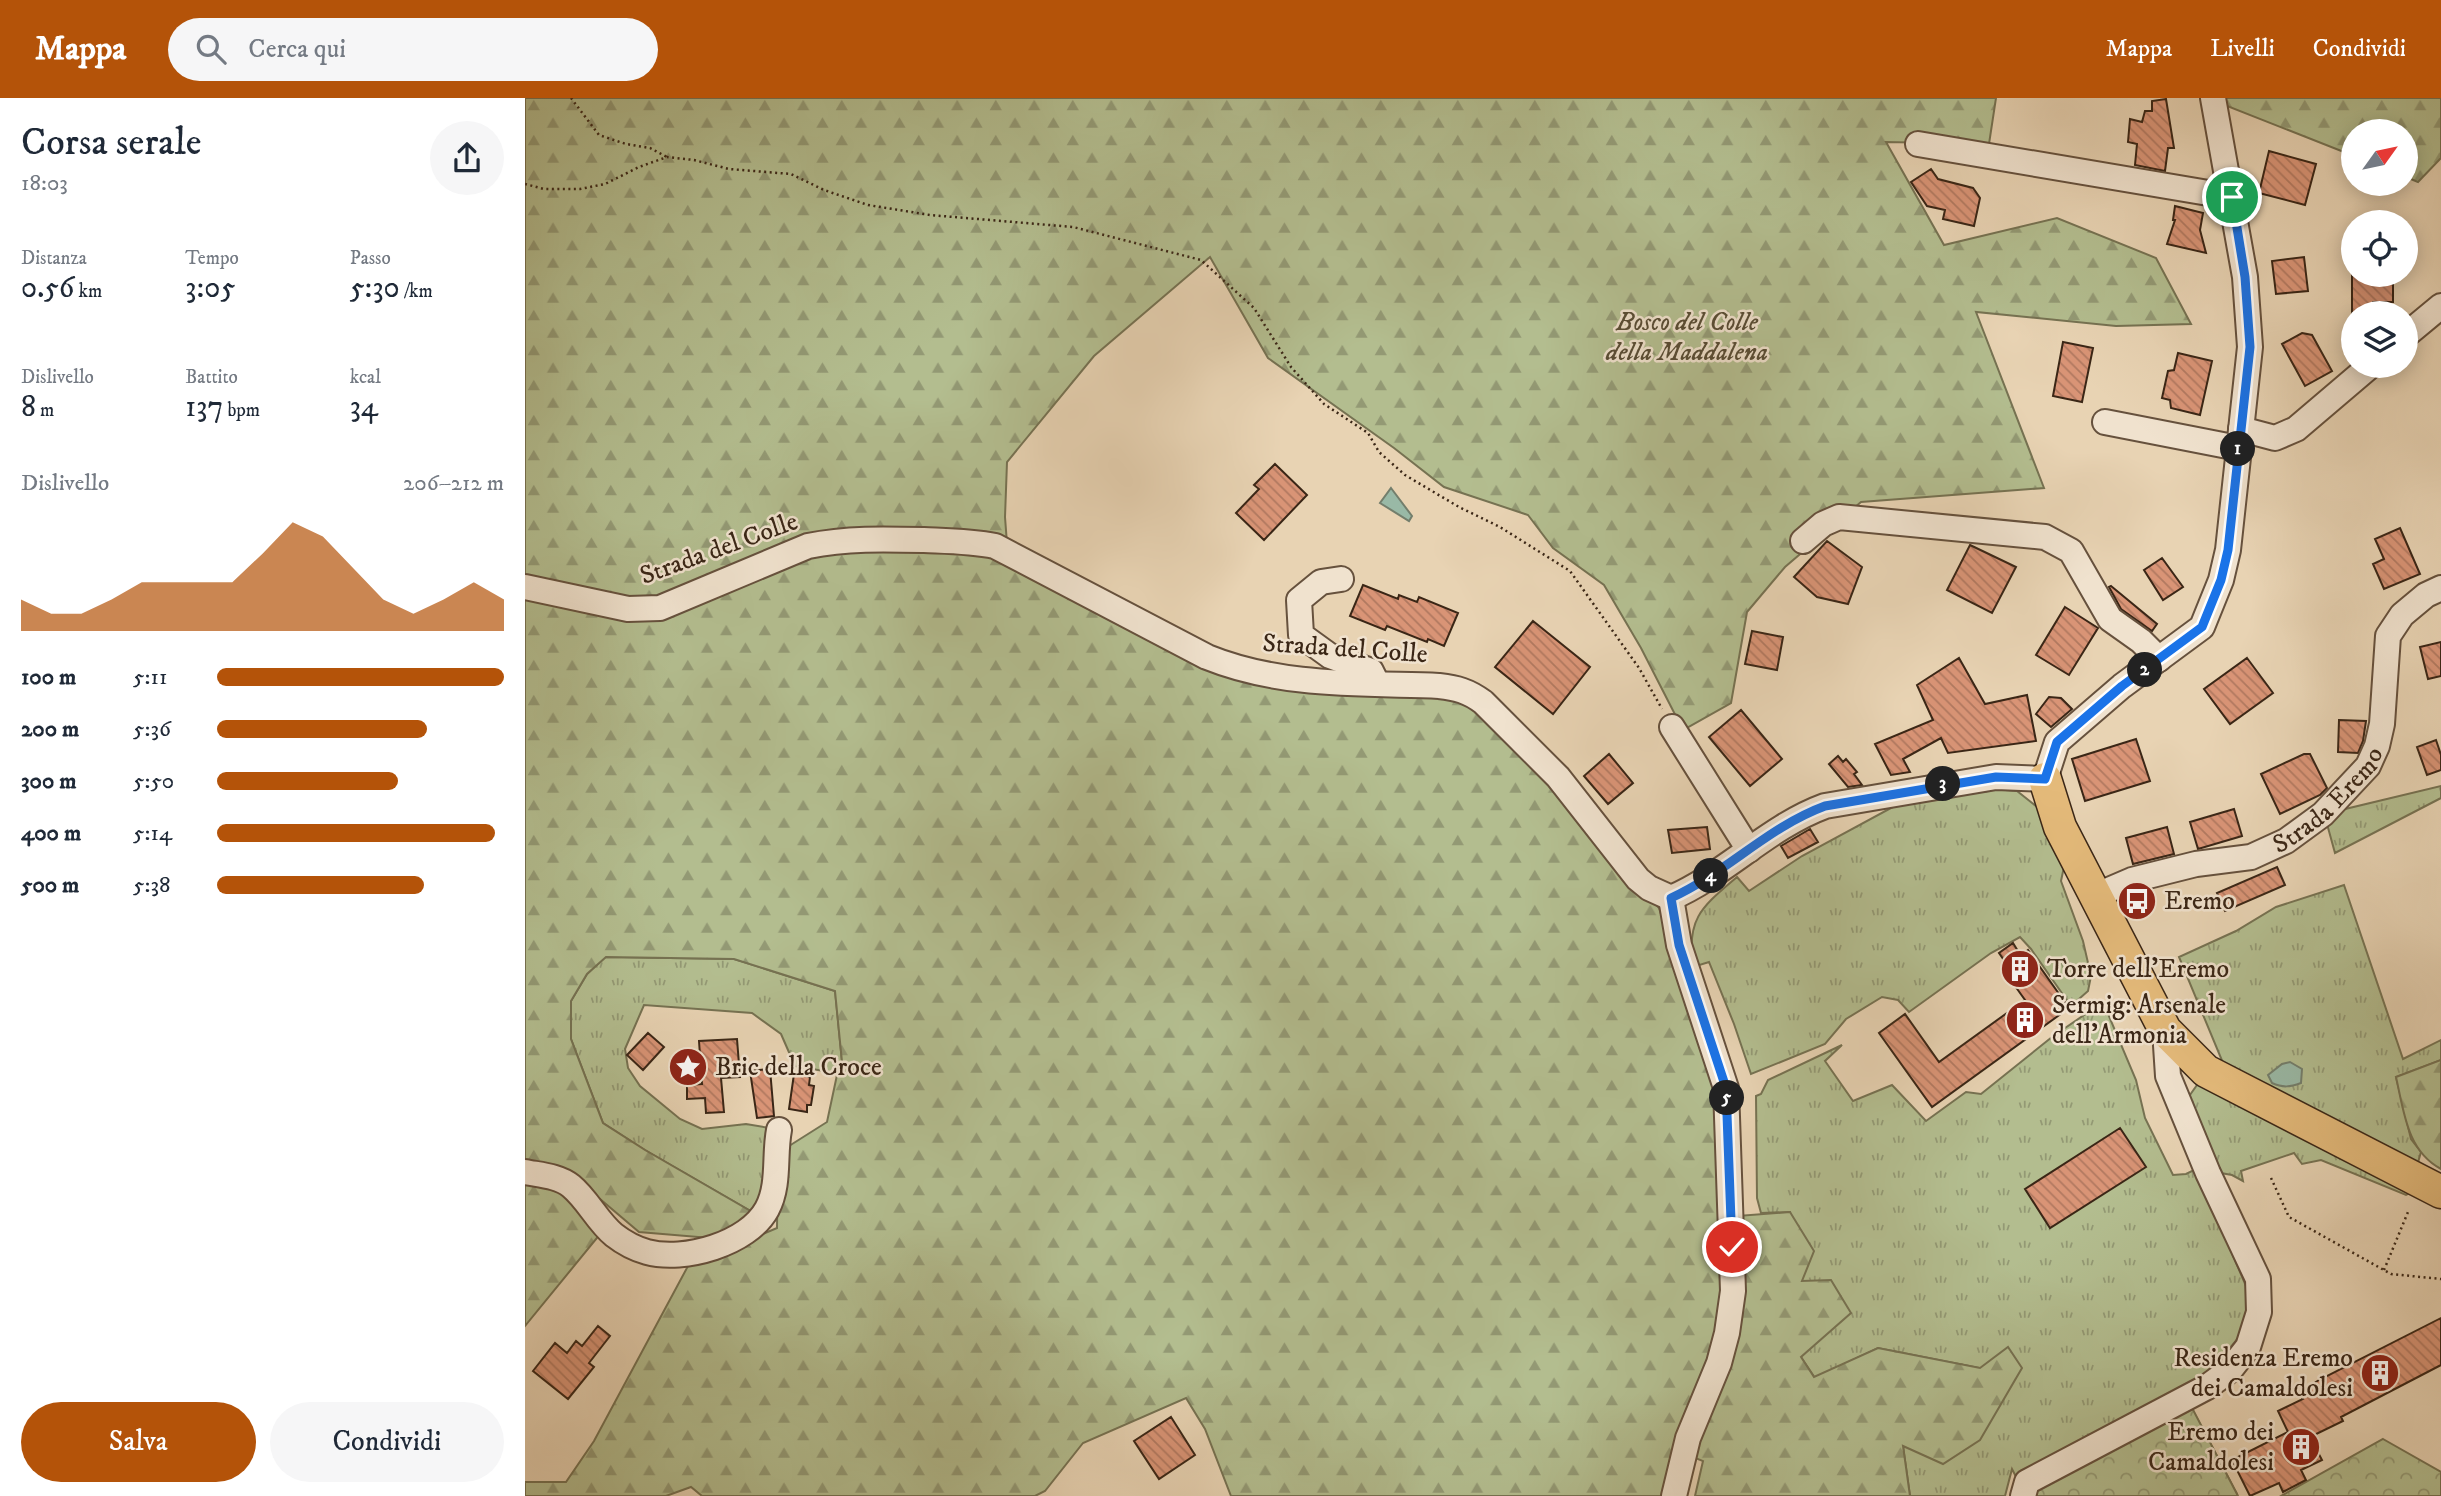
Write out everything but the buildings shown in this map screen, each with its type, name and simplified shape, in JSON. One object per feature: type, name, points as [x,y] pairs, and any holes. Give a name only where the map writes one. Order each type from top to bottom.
[{"type":"main road","points":[[2045,779],[2060,827],[2165,1030],[2206,1071],[2441,1192]]},
{"type":"street","points":[[1674,1496],[1688,1438],[1725,1343],[1733,1291],[1726,1088],[1679,945],[1671,898],[1694,888],[1801,815],[1825,806],[1996,777],[2045,779],[2057,742],[2122,686],[2202,627],[2221,580],[2228,550],[2250,347],[2245,277],[2213,98]]},
{"type":"street","points":[[1918,145],[2232,197]]},
{"type":"street","points":[[2418,325],[2441,306]]},
{"type":"street","points":[[2105,422],[2239,438],[2274,438],[2296,429],[2356,378]]},
{"type":"street","points":[[1803,541],[1823,524],[1839,517],[2045,537],[2071,551],[2110,619],[2141,641],[2159,659]]},
{"type":"street","name":"Strada del Colle","points":[[525,587],[628,609],[645,610],[660,607],[808,546],[861,538],[981,543],[995,546],[1231,667],[1283,679],[1459,688],[1483,702],[1558,777],[1638,878],[1649,888],[1671,898]]},
{"type":"street","points":[[1342,579],[1321,582],[1299,600],[1301,635],[1330,656],[1371,671],[1377,683]]},
{"type":"street","name":"Strada Eremo","points":[[2097,895],[2132,880],[2196,864],[2251,857],[2286,841],[2323,814],[2368,766],[2377,747],[2382,724],[2388,636],[2402,615],[2426,595],[2441,588]]},
{"type":"street","points":[[1672,727],[1749,850]]},
{"type":"street","points":[[2023,1496],[2027,1482],[2207,1387],[2230,1370],[2248,1348],[2259,1312],[2258,1279],[2208,1173],[2168,1076],[2165,1030]]},
{"type":"street","points":[[525,1172],[545,1175],[569,1184],[614,1235],[645,1252],[661,1255],[695,1251],[733,1240],[746,1232],[767,1210],[775,1184],[775,1154],[779,1129]]},
{"type":"path","points":[[571,98],[599,135],[650,148],[667,157],[694,160],[729,169],[791,174],[824,190],[868,205],[930,215],[1073,226],[1201,260],[1254,308],[1291,366],[1324,404],[1368,433],[1379,452],[1405,475],[1459,507],[1500,527],[1570,571],[1639,668],[1672,727]]},
{"type":"path","points":[[525,184],[544,189],[580,189],[605,184],[667,157]]},
{"type":"path","points":[[2271,1178],[2289,1217],[2391,1274],[2441,1279]]},
{"type":"path","points":[[2384,1270],[2408,1212]]},
{"type":"green space","name":"Bosco del Colle della Maddalena","points":[[525,98],[1996,98],[1989,144],[1886,142],[1944,245],[2057,218],[2156,258],[2191,324],[2116,326],[1976,312],[2044,488],[1861,502],[1785,567],[1747,612],[1731,703],[1683,730],[1641,648],[1604,585],[1553,548],[1528,515],[1444,487],[1268,358],[1210,257],[1094,356],[1007,462],[1005,517],[1008,557],[1266,685],[1455,695],[1505,736],[1659,908],[1718,1091],[1725,1217],[1790,1212],[1814,1251],[1802,1281],[1831,1280],[1851,1313],[1801,1357],[1814,1377],[1878,1348],[1980,1368],[2008,1347],[2022,1368],[1980,1440],[1943,1464],[1903,1446],[1910,1496],[1695,1496],[1703,1461],[1676,1450],[1666,1496],[1231,1496],[1205,1429],[1186,1398],[1083,1443],[1045,1491],[1035,1496],[702,1496],[691,1487],[666,1496],[525,1496],[525,1482],[566,1482],[594,1441],[688,1266],[777,1228],[778,1153],[827,1122],[837,1075],[843,1072],[835,991],[734,959],[606,957],[587,974],[571,1001],[571,1039],[603,1123],[754,1213],[710,1238],[639,1232],[574,1177],[525,1170]]},
{"type":"green space","points":[[2207,98],[2441,98],[2441,158],[2419,181],[2419,119],[2341,119],[2341,151]]},
{"type":"green space","points":[[2441,786],[2441,798],[2335,853],[2327,824],[2337,811]]},
{"type":"green space","points":[[1971,787],[2017,791],[2041,810],[2065,862],[2061,881],[2083,941],[2091,976],[2088,991],[2071,1006],[2020,937],[1991,953],[1909,1012],[1898,1000],[1882,997],[1846,1019],[1825,1044],[1751,1074],[1709,962],[1693,967],[1692,936],[1699,915],[1714,897],[1737,877],[1749,891],[1802,856],[1902,802]]},
{"type":"green space","points":[[2344,885],[2403,1059],[2441,1040],[2441,1060],[2396,1077],[2411,1139],[2421,1152],[2417,1166],[2223,1063],[2179,957],[2236,931],[2276,907]]},
{"type":"green space","points":[[605,957],[734,959],[835,991],[843,1072],[841,1074],[795,1066],[781,1034],[752,1013],[644,1005],[625,1049],[628,1068],[640,1086],[680,1119],[702,1129],[746,1124],[775,1129],[766,1188],[754,1213],[603,1123],[571,1039],[571,1001],[587,974]]},
{"type":"green space","points":[[2103,1002],[2136,1080],[2145,1118],[2173,1175],[2186,1174],[2196,1169],[2246,1286],[2248,1326],[2212,1370],[2182,1390],[2237,1494],[2026,1496],[2012,1469],[2005,1496],[1910,1496],[1903,1446],[1980,1368],[1878,1348],[1815,1378],[1801,1357],[1801,1282],[1790,1212],[1761,1213],[1757,1198],[1756,1096],[1761,1094],[1768,1080],[1842,1045],[1825,1061],[1853,1101],[1892,1085],[1926,1121],[1966,1092],[1981,1094],[2052,1037]]},
{"type":"green space","points":[[2441,1060],[2441,1169],[2421,1152],[2414,1141],[2405,1117],[2396,1077]]},
{"type":"green space","points":[[2197,1085],[2217,1085],[2416,1190],[2406,1195],[2321,1160],[2302,1164],[2294,1153],[2241,1171],[2243,1181],[2232,1175],[2215,1172],[2185,1102]]},
{"type":"green space","points":[[525,1180],[565,1190],[601,1233],[525,1326]]},
{"type":"green space","points":[[2190,1404],[2238,1496],[2033,1496],[2034,1491]]},
{"type":"green space","points":[[2383,1439],[2441,1472],[2441,1496],[2281,1496]]},
{"type":"shaded area","points":[[1391,488],[1412,516],[1409,521],[1380,503]]},
{"type":"shaded area","points":[[2290,1062],[2302,1069],[2301,1083],[2280,1086],[2272,1083],[2268,1075],[2282,1064]]},
{"type":"place","name":"Eremo","points":[[2137,901]]},
{"type":"place","name":"Torre dell'Eremo","points":[[2020,969]]},
{"type":"place","name":"Sermig: Arsenale dell'Armonia","points":[[2025,1020]]},
{"type":"place","name":"Bric della Croce","points":[[688,1067]]},
{"type":"place","name":"Residenza Eremo dei Camaldolesi","points":[[2380,1373]]},
{"type":"place","name":"Eremo dei Camaldolesi","points":[[2301,1447]]},
{"type":"route","points":[[1732,1247],[1726,1088],[1679,945],[1671,898],[1694,888],[1801,815],[1825,806],[1954,782],[1996,777],[2045,779],[2057,742],[2122,686],[2202,627],[2221,580],[2228,550],[2249,374],[2250,347],[2245,277],[2232,197]]}]
